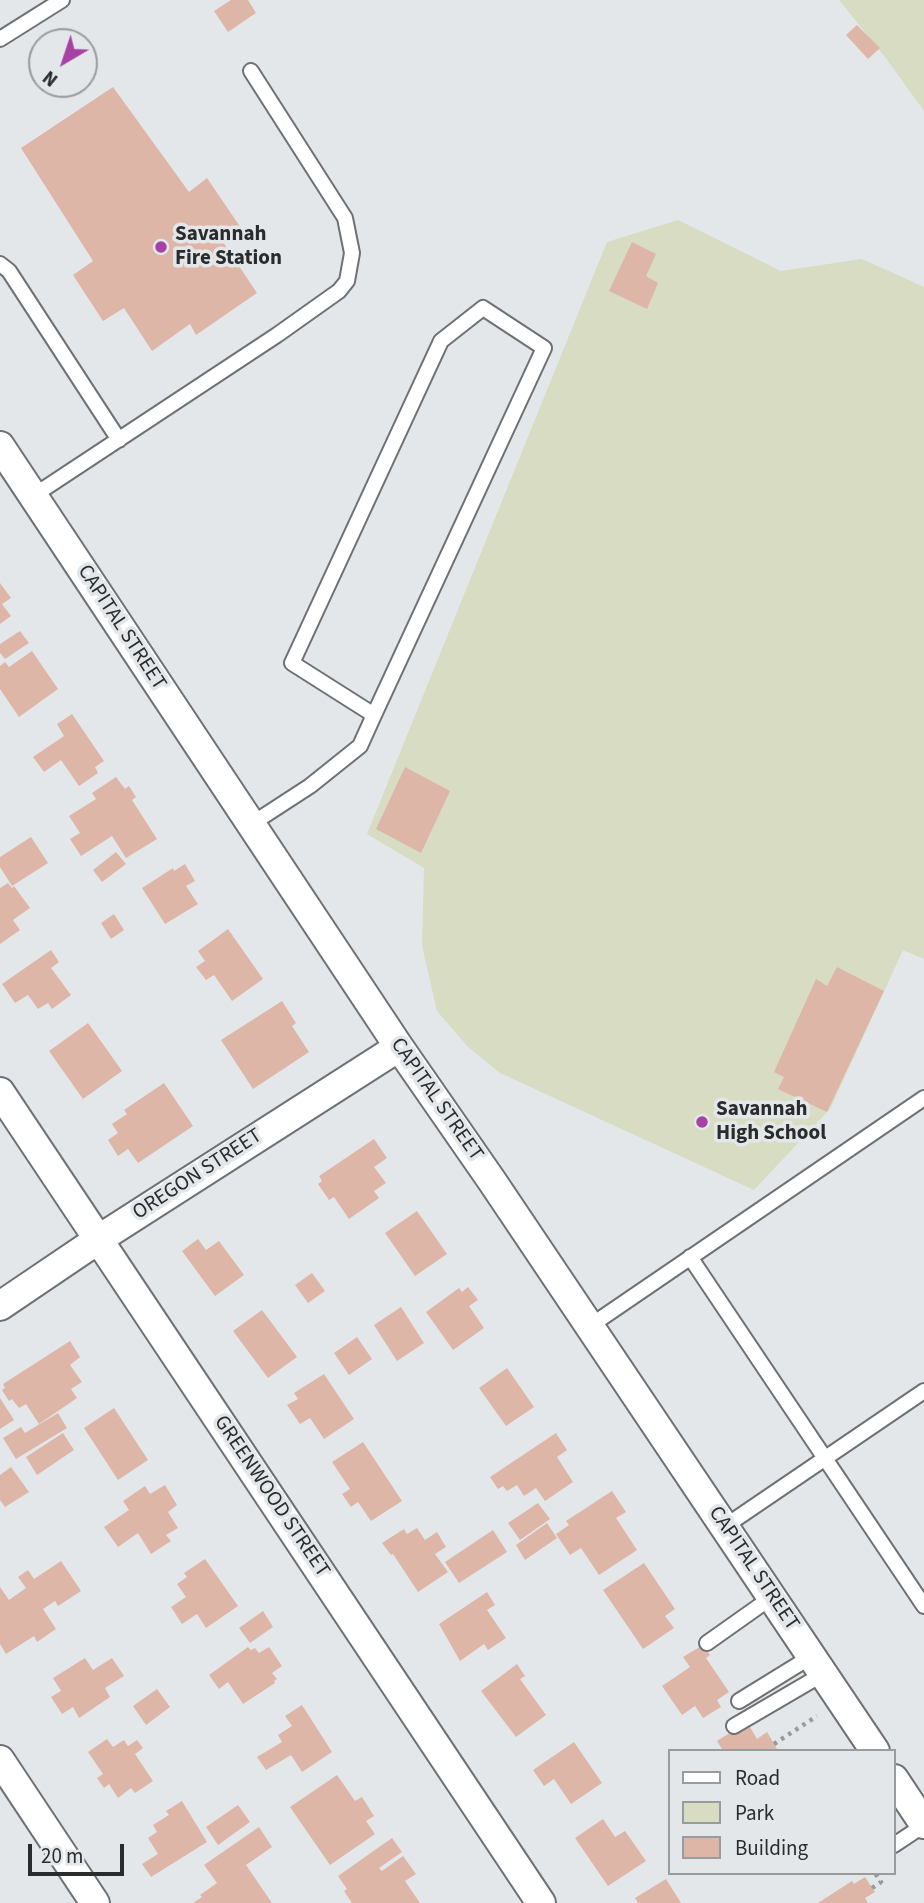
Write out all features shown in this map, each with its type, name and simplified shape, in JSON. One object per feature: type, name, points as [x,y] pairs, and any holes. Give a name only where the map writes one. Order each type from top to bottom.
[{"type":"street","name":"CAPITAL STREET","points":[[0,446],[250,825],[590,1326],[872,1749]]},
{"type":"street","name":"OREGON STREET","points":[[0,1306],[99,1239],[399,1047]]},
{"type":"street","name":"GREENWOOD STREET","points":[[0,1092],[541,1903]]},
{"type":"street","points":[[0,1760],[95,1903]]},
{"type":"street","points":[[896,1782],[924,1824]]},
{"type":"lane","points":[[0,39],[62,0]]},
{"type":"lane","points":[[33,496],[287,328],[339,291],[347,281],[352,253],[345,218],[251,71]]},
{"type":"lane","points":[[0,264],[9,271],[119,440]]},
{"type":"lane","points":[[250,825],[310,786],[360,746],[544,348],[483,308],[441,341],[292,663],[374,715]]},
{"type":"lane","points":[[590,1326],[924,1098]]},
{"type":"lane","points":[[690,1257],[924,1606]]},
{"type":"lane","points":[[724,1527],[924,1391]]},
{"type":"lane","points":[[707,1643],[772,1597]]},
{"type":"lane","points":[[739,1701],[818,1665]]},
{"type":"lane","points":[[734,1726],[818,1665]]},
{"type":"lane","points":[[896,1844],[924,1824]]},
{"type":"path","points":[[774,1744],[842,1701]]},
{"type":"path","points":[[872,1888],[881,1882],[876,1875]]},
{"type":"green space","points":[[839,0],[924,0],[924,111],[885,57]]},
{"type":"green space","points":[[678,220],[781,271],[862,259],[924,287],[924,959],[903,950],[830,1109],[754,1190],[500,1073],[468,1047],[437,1011],[422,946],[424,868],[367,834],[607,242]]},
{"type":"building","points":[[231,0],[248,0],[256,13],[228,32],[214,11]]},
{"type":"building","points":[[857,25],[880,48],[868,59],[846,35]]},
{"type":"building","points":[[113,87],[189,192],[207,178],[241,228],[223,242],[257,293],[196,335],[190,324],[152,351],[124,308],[103,321],[73,275],[93,261],[21,148]]},
{"type":"building","points":[[632,242],[656,254],[646,276],[658,283],[647,309],[609,291]]},
{"type":"building","points":[[0,583],[11,598],[2,604],[11,616],[0,624]]},
{"type":"building","points":[[20,631],[29,643],[5,659],[0,653],[0,644]]},
{"type":"building","points":[[32,651],[58,689],[19,717],[0,689],[0,666],[5,662],[9,667]]},
{"type":"building","points":[[72,714],[104,761],[95,767],[98,773],[79,786],[61,760],[44,772],[33,757],[64,736],[57,724]]},
{"type":"building","points":[[405,767],[450,791],[421,853],[376,829]]},
{"type":"building","points":[[116,777],[125,789],[129,786],[136,797],[132,800],[157,839],[126,858],[112,836],[81,856],[70,839],[80,833],[69,816],[96,799],[92,793]]},
{"type":"building","points":[[31,837],[48,863],[12,886],[0,867],[0,857]]},
{"type":"building","points":[[116,852],[126,864],[102,882],[93,870]]},
{"type":"building","points":[[185,864],[195,881],[186,886],[198,904],[165,924],[142,888],[173,868],[174,871]]},
{"type":"building","points":[[8,883],[12,888],[14,886],[30,908],[13,920],[20,930],[0,944],[0,888]]},
{"type":"building","points":[[114,914],[124,930],[111,939],[101,923]]},
{"type":"building","points":[[228,929],[263,979],[232,1001],[214,975],[206,980],[196,967],[205,961],[198,951]]},
{"type":"building","points":[[51,950],[59,962],[51,968],[71,995],[52,1009],[48,1003],[38,1009],[28,995],[15,1003],[2,984]]},
{"type":"building","points":[[837,967],[884,991],[827,1112],[778,1089],[784,1077],[774,1072],[816,979],[827,986]]},
{"type":"building","points":[[282,1001],[296,1023],[292,1026],[309,1052],[253,1089],[221,1040]]},
{"type":"building","points":[[88,1023],[122,1071],[83,1099],[49,1051]]},
{"type":"building","points":[[164,1083],[193,1126],[138,1163],[128,1149],[118,1156],[108,1140],[118,1133],[112,1124],[127,1114],[124,1110]]},
{"type":"building","points":[[374,1139],[387,1158],[374,1167],[386,1183],[374,1191],[379,1198],[349,1219],[334,1197],[329,1200],[318,1184],[322,1181],[319,1176]]},
{"type":"building","points":[[417,1211],[447,1254],[415,1276],[385,1233]]},
{"type":"building","points":[[198,1239],[206,1250],[219,1241],[244,1275],[215,1296],[182,1251]]},
{"type":"building","points":[[312,1273],[325,1291],[308,1303],[295,1285]]},
{"type":"building","points":[[468,1287],[478,1300],[469,1306],[484,1328],[453,1350],[426,1312],[459,1288],[462,1292]]},
{"type":"building","points":[[401,1307],[424,1343],[397,1361],[374,1325]]},
{"type":"building","points":[[262,1310],[297,1357],[268,1378],[233,1331]]},
{"type":"building","points":[[357,1337],[372,1359],[349,1375],[334,1353]]},
{"type":"building","points":[[70,1341],[80,1357],[70,1365],[82,1382],[71,1389],[77,1398],[39,1424],[26,1404],[19,1408],[12,1399],[9,1401],[2,1390],[5,1388],[3,1384]]},
{"type":"building","points":[[507,1368],[534,1407],[506,1426],[479,1388]]},
{"type":"building","points":[[324,1374],[354,1419],[324,1439],[310,1418],[300,1424],[287,1405],[298,1399],[294,1393]]},
{"type":"building","points":[[0,1398],[14,1420],[0,1429]]},
{"type":"building","points":[[114,1408],[148,1460],[118,1480],[84,1428]]},
{"type":"building","points":[[58,1413],[67,1428],[16,1459],[3,1438],[21,1427],[25,1433]]},
{"type":"building","points":[[63,1433],[74,1450],[37,1475],[26,1457]]},
{"type":"building","points":[[556,1433],[567,1450],[557,1457],[573,1482],[545,1501],[536,1488],[524,1496],[517,1485],[507,1491],[503,1486],[498,1489],[490,1477]]},
{"type":"building","points":[[363,1442],[402,1501],[371,1521],[358,1502],[351,1507],[342,1494],[350,1489],[332,1462]]},
{"type":"building","points":[[11,1467],[29,1492],[5,1507],[0,1500],[0,1475]]},
{"type":"building","points":[[165,1485],[177,1505],[168,1512],[178,1528],[166,1535],[171,1541],[151,1554],[138,1533],[118,1547],[104,1527],[129,1510],[123,1501],[145,1486],[150,1494]]},
{"type":"building","points":[[612,1491],[626,1512],[616,1518],[637,1550],[599,1575],[581,1548],[570,1555],[556,1534],[569,1525],[566,1521]]},
{"type":"building","points":[[538,1503],[550,1519],[520,1540],[508,1523]]},
{"type":"building","points":[[547,1523],[557,1538],[525,1560],[516,1545]]},
{"type":"building","points":[[417,1528],[425,1540],[437,1532],[446,1547],[435,1554],[448,1572],[418,1592],[393,1554],[391,1555],[382,1543],[404,1529],[407,1534]]},
{"type":"building","points":[[493,1530],[507,1552],[459,1583],[445,1562]]},
{"type":"building","points":[[205,1559],[238,1606],[206,1628],[197,1614],[182,1624],[171,1607],[186,1597],[177,1584],[187,1577],[184,1573]]},
{"type":"building","points":[[61,1561],[81,1591],[58,1606],[55,1601],[43,1609],[56,1629],[37,1642],[34,1636],[6,1654],[0,1644],[0,1587],[9,1600],[26,1588],[18,1577],[28,1570],[34,1579]]},
{"type":"building","points":[[644,1563],[675,1609],[665,1616],[674,1628],[643,1649],[603,1590]]},
{"type":"building","points":[[487,1592],[495,1605],[487,1610],[506,1638],[488,1650],[484,1644],[460,1661],[439,1624]]},
{"type":"building","points":[[263,1611],[273,1627],[250,1643],[239,1628]]},
{"type":"building","points":[[703,1645],[710,1655],[706,1658],[729,1692],[717,1700],[721,1707],[703,1718],[695,1706],[682,1715],[662,1686],[690,1667],[683,1657]]},
{"type":"building","points":[[248,1647],[251,1650],[255,1648],[259,1653],[269,1647],[282,1666],[272,1673],[277,1679],[275,1683],[243,1704],[228,1682],[219,1689],[209,1675]]},
{"type":"building","points":[[85,1658],[93,1670],[112,1658],[124,1676],[105,1688],[110,1697],[79,1718],[73,1707],[62,1714],[51,1697],[61,1691],[53,1678]]},
{"type":"building","points":[[517,1664],[525,1676],[520,1679],[546,1715],[516,1737],[481,1691]]},
{"type":"building","points":[[157,1689],[170,1707],[146,1725],[133,1706]]},
{"type":"building","points":[[302,1705],[332,1752],[302,1772],[291,1755],[266,1770],[257,1757],[282,1742],[278,1735],[292,1726],[285,1716]]},
{"type":"building","points":[[747,1722],[757,1739],[767,1732],[777,1749],[722,1749],[717,1741]]},
{"type":"building","points":[[107,1739],[113,1747],[124,1740],[128,1746],[137,1740],[143,1748],[135,1754],[153,1781],[135,1793],[131,1788],[118,1798],[109,1784],[104,1788],[97,1778],[103,1774],[88,1752]]},
{"type":"building","points":[[574,1742],[602,1783],[571,1804],[554,1779],[544,1786],[533,1770]]},
{"type":"building","points":[[337,1775],[355,1801],[362,1797],[374,1816],[366,1821],[375,1834],[330,1865],[290,1807]]},
{"type":"building","points":[[182,1801],[207,1842],[151,1877],[142,1864],[158,1854],[148,1838],[157,1832],[153,1825],[169,1815],[166,1811]]},
{"type":"building","points":[[238,1805],[250,1822],[218,1845],[206,1827]]},
{"type":"building","points":[[603,1819],[615,1837],[625,1831],[646,1861],[608,1886],[575,1838]]},
{"type":"building","points":[[259,1827],[272,1847],[246,1865],[272,1903],[193,1903],[217,1883],[204,1865]]},
{"type":"building","points":[[392,1838],[402,1852],[379,1868],[382,1871],[403,1856],[416,1874],[405,1881],[420,1903],[352,1903],[338,1876]]},
{"type":"building","points":[[865,1877],[875,1892],[865,1898],[868,1903],[818,1903],[852,1881],[854,1884]]},
{"type":"building","points":[[666,1879],[681,1903],[638,1903],[635,1898]]},
{"type":"place","name":"Savannah Fire Station","points":[[161,247]]},
{"type":"place","name":"Savannah High School","points":[[702,1122]]}]
